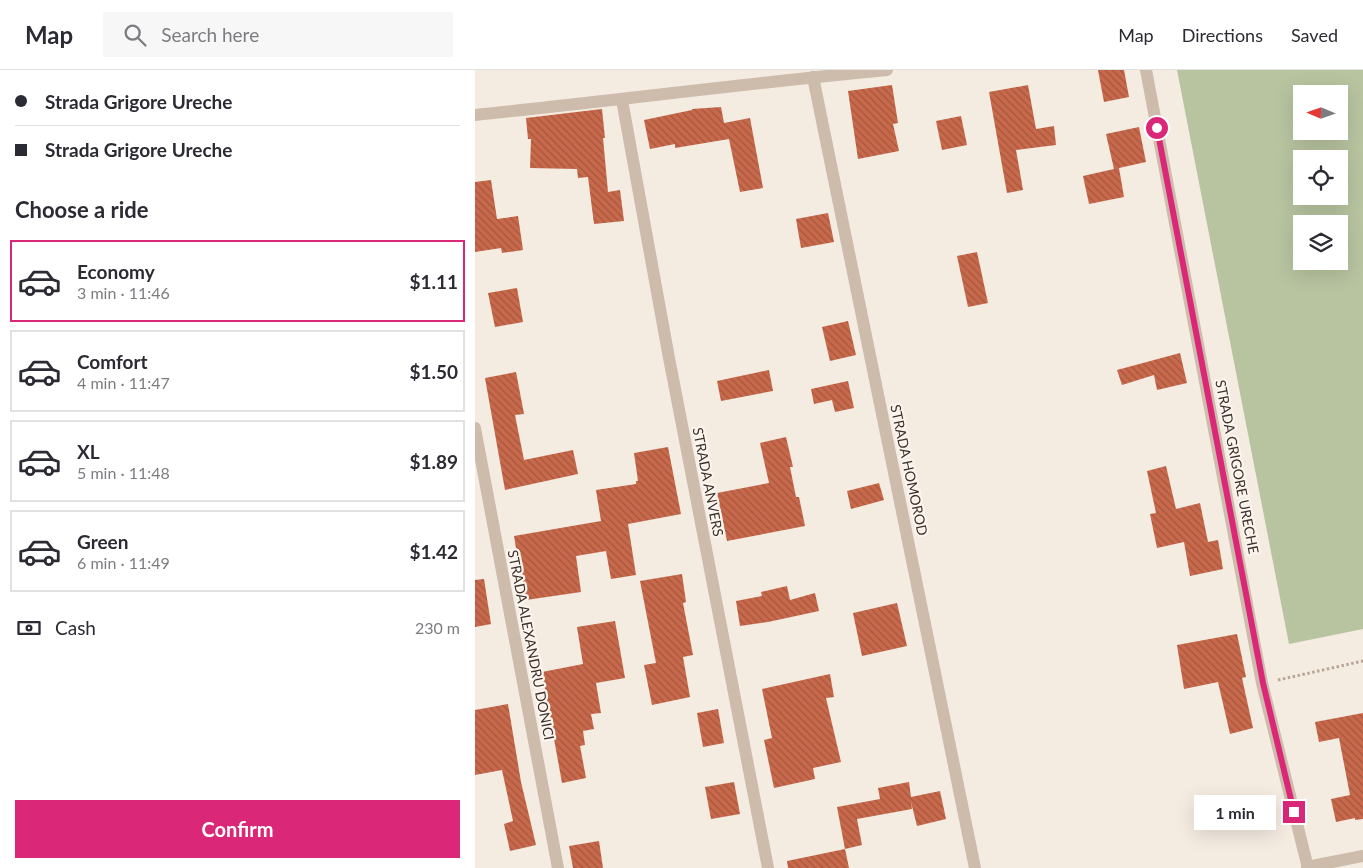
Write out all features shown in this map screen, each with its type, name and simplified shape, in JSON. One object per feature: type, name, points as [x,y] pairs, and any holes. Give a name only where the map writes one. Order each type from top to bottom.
[{"type":"street","points":[[475,115],[887,70]]},
{"type":"street","name":"STRADA GRIGORE URECHE","points":[[1147,70],[1263,683],[1307,867]]},
{"type":"street","name":"STRADA HOMOROD","points":[[813,77],[975,868]]},
{"type":"street","name":"STRADA ANVERS","points":[[622,100],[671,368],[768,868]]},
{"type":"street","name":"STRADA ALEXANDRU DONICI","points":[[475,428],[558,868]]},
{"type":"street","points":[[1307,867],[1363,856]]},
{"type":"path","points":[[1263,683],[1363,661]]},
{"type":"green space","points":[[1177,70],[1363,70],[1363,629],[1289,644]]},
{"type":"building","points":[[1098,70],[1124,70],[1129,97],[1104,102]]},
{"type":"building","points":[[892,85],[898,123],[893,124],[899,151],[858,159],[848,91]]},
{"type":"building","points":[[1028,85],[1036,129],[1054,126],[1056,145],[1016,150],[1023,190],[1007,193],[989,92]]},
{"type":"building","points":[[721,107],[724,123],[750,118],[763,188],[740,192],[729,139],[675,148],[675,144],[650,149],[644,120],[692,109]]},
{"type":"building","points":[[602,109],[608,192],[620,190],[624,221],[594,224],[588,177],[578,178],[577,169],[530,168],[531,139],[528,139],[526,118]]},
{"type":"building","points":[[961,116],[967,145],[942,150],[936,121]]},
{"type":"building","points":[[1139,127],[1146,162],[1119,168],[1124,197],[1089,204],[1083,176],[1114,169],[1106,134]]},
{"type":"building","points":[[491,180],[497,219],[518,216],[523,250],[502,253],[501,248],[475,252],[475,182]]},
{"type":"building","points":[[828,213],[834,242],[801,248],[796,219]]},
{"type":"building","points":[[977,252],[988,303],[968,307],[957,256]]},
{"type":"building","points":[[517,288],[523,322],[495,327],[488,293]]},
{"type":"building","points":[[848,321],[856,355],[830,361],[822,327]]},
{"type":"building","points":[[1180,353],[1187,383],[1157,390],[1154,375],[1122,385],[1117,370]]},
{"type":"building","points":[[769,370],[773,391],[721,401],[717,381]]},
{"type":"building","points":[[516,372],[524,414],[515,415],[524,460],[573,450],[578,474],[505,490],[485,378]]},
{"type":"building","points":[[848,381],[854,408],[835,412],[832,400],[814,404],[811,389]]},
{"type":"building","points":[[786,437],[793,467],[790,467],[796,497],[799,497],[805,526],[727,541],[717,493],[769,483],[760,443]]},
{"type":"building","points":[[668,447],[681,514],[628,524],[636,575],[611,579],[606,551],[576,556],[581,592],[526,600],[521,565],[519,566],[514,536],[601,521],[596,490],[636,484],[636,481],[638,481],[634,453]]},
{"type":"building","points":[[1166,466],[1176,509],[1200,503],[1208,542],[1218,540],[1223,569],[1190,576],[1184,542],[1157,548],[1150,514],[1156,513],[1147,471]]},
{"type":"building","points":[[879,483],[884,500],[851,509],[847,491]]},
{"type":"building","points":[[682,574],[686,602],[683,603],[693,655],[683,657],[690,697],[652,705],[644,665],[656,663],[640,581]]},
{"type":"building","points":[[484,579],[491,624],[475,627],[475,580]]},
{"type":"building","points":[[787,586],[790,600],[815,593],[819,611],[740,626],[736,601],[762,596],[761,592]]},
{"type":"building","points":[[897,603],[907,646],[862,656],[853,613]]},
{"type":"building","points":[[615,621],[625,678],[596,683],[601,713],[591,714],[594,729],[583,731],[585,745],[580,746],[586,778],[562,783],[542,672],[583,664],[577,627]]},
{"type":"building","points":[[1237,634],[1246,677],[1242,678],[1253,728],[1230,734],[1218,682],[1184,689],[1177,645]]},
{"type":"building","points":[[830,674],[834,697],[826,698],[841,762],[813,768],[815,779],[774,788],[764,740],[772,738],[762,689]]},
{"type":"building","points":[[508,704],[521,782],[536,845],[510,851],[504,824],[513,821],[502,770],[475,775],[475,710]]},
{"type":"building","points":[[718,709],[724,743],[703,747],[697,713]]},
{"type":"building","points":[[1363,713],[1363,819],[1355,820],[1355,818],[1336,822],[1331,799],[1350,795],[1339,738],[1319,742],[1315,722]]},
{"type":"building","points":[[734,782],[740,814],[711,819],[705,787]]},
{"type":"building","points":[[909,782],[911,797],[940,791],[946,819],[917,826],[911,802],[912,809],[857,819],[862,845],[845,849],[837,807],[880,799],[878,788]]},
{"type":"building","points":[[599,841],[603,868],[573,868],[569,846]]},
{"type":"building","points":[[845,849],[849,868],[788,868],[787,861]]},
{"type":"route","points":[[1157,128],[1263,683],[1294,812]]}]
